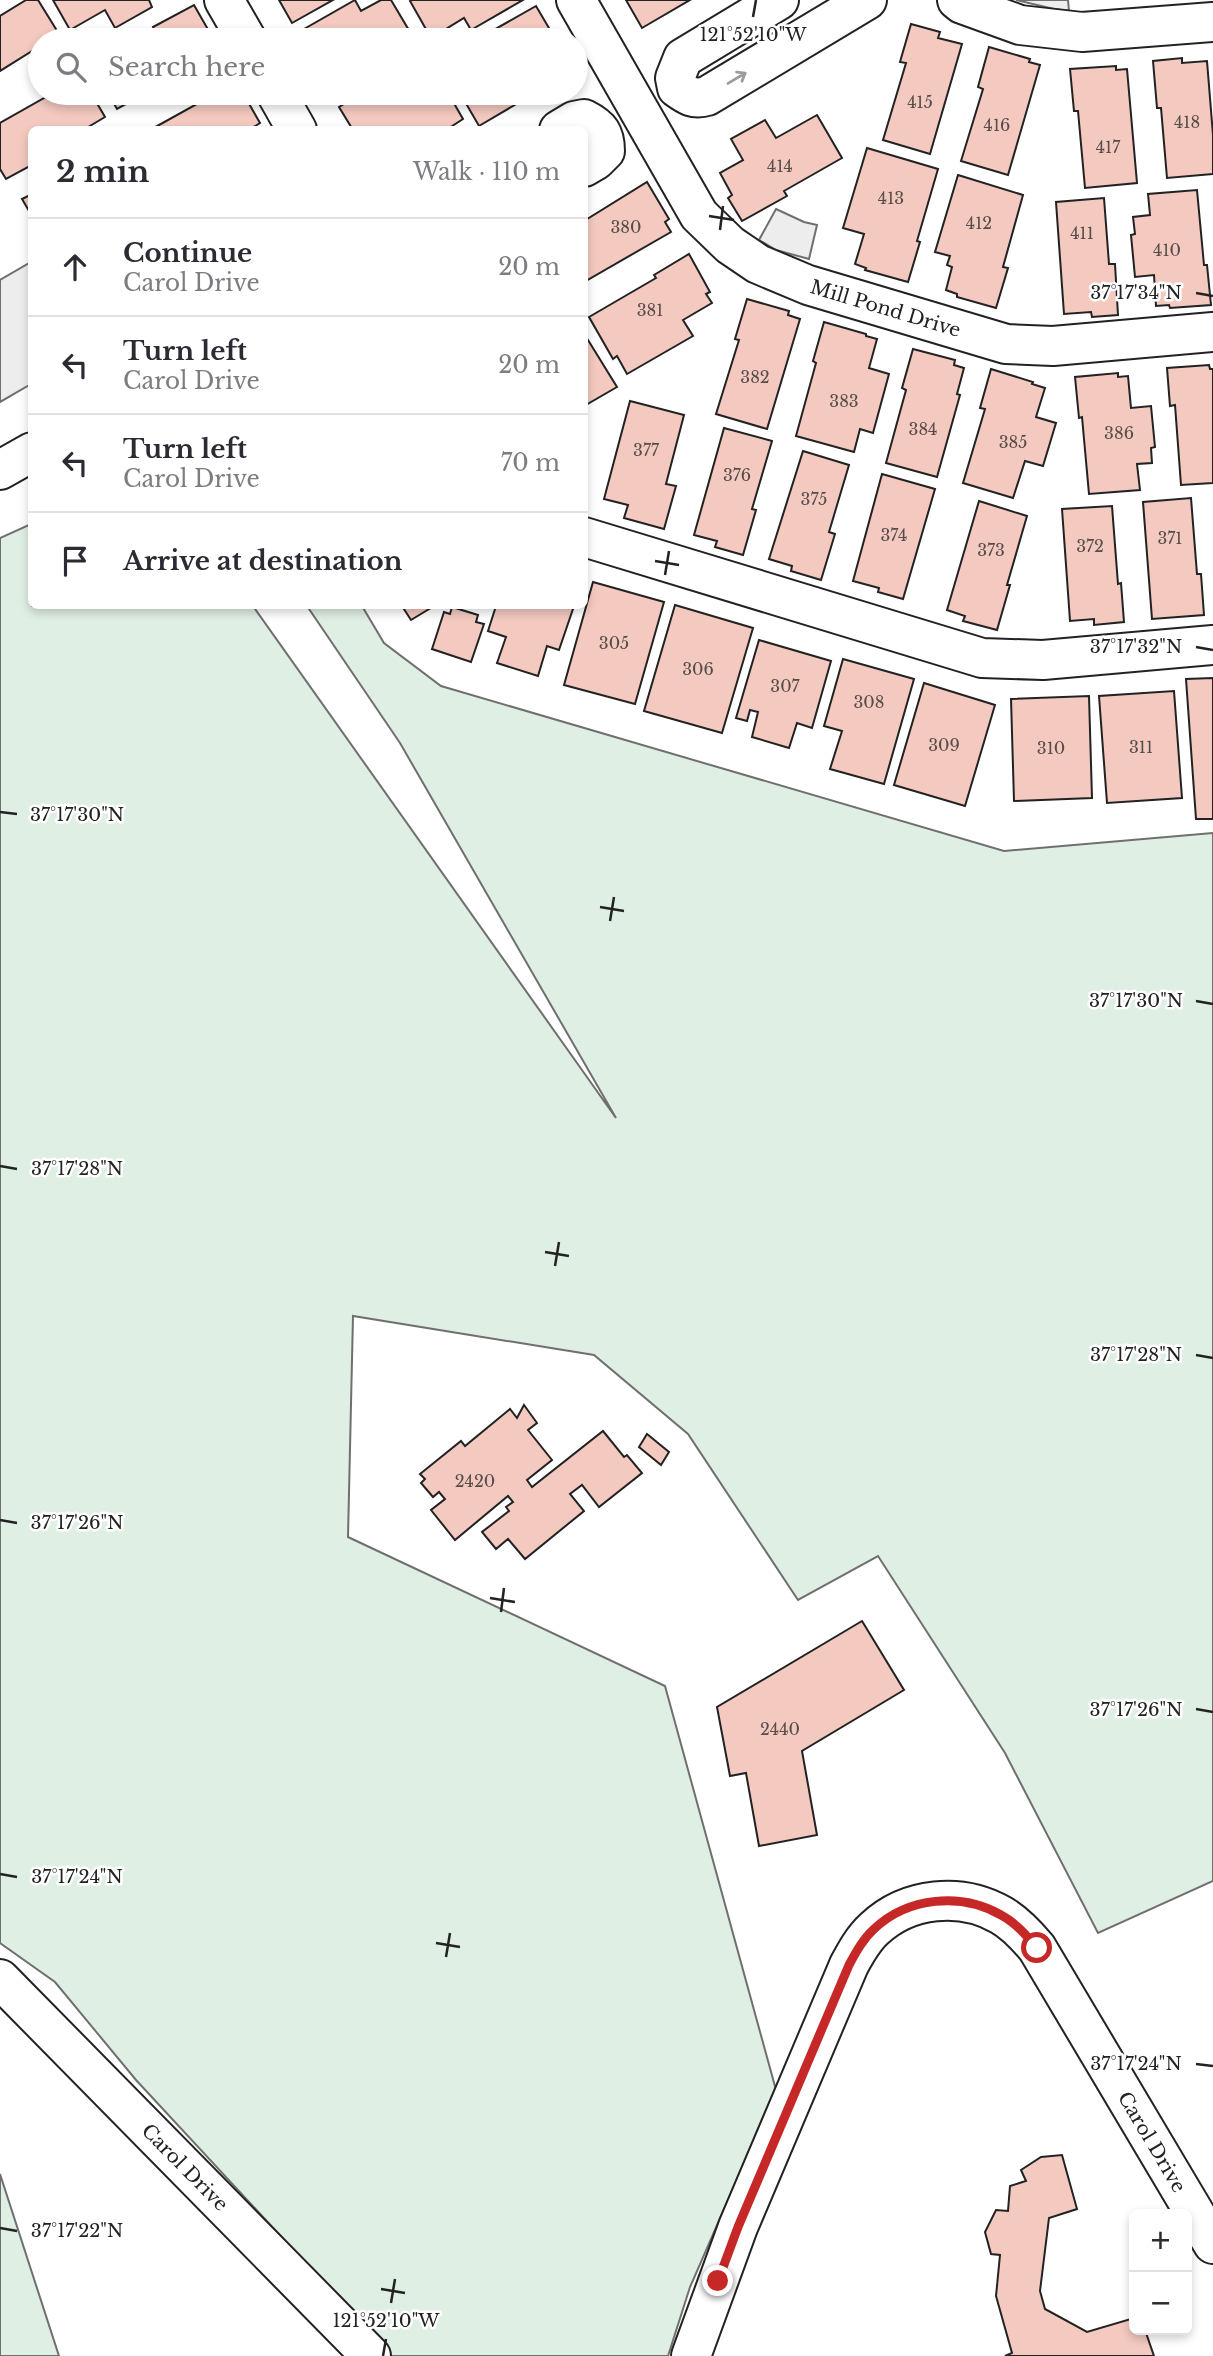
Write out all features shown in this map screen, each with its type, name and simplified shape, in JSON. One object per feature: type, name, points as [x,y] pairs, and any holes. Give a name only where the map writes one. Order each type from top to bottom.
[{"type":"street","points":[[224,0],[240,28]]},
{"type":"street","name":"Mill Pond Drive","points":[[576,0],[699,215],[730,245],[758,264],[808,285],[1006,344],[1053,346],[1213,332]]},
{"type":"street","points":[[779,0],[683,58],[675,78],[677,88],[697,99],[707,96],[867,0]]},
{"type":"street","points":[[957,0],[962,5],[1020,25],[1082,32],[1213,22]]},
{"type":"street","points":[[601,130],[677,88]]},
{"type":"street","points":[[283,105],[295,126]]},
{"type":"street","points":[[566,126],[584,119],[601,130],[605,138],[605,151],[588,165]]},
{"type":"street","points":[[0,470],[28,454]]},
{"type":"street","points":[[588,538],[982,658],[1043,660],[1213,645]]},
{"type":"street","name":"Carol Drive","points":[[691,2356],[738,2227],[855,1954],[873,1930],[889,1917],[909,1907],[933,1901],[956,1901],[980,1906],[1001,1915],[1022,1931],[1037,1948],[1213,2244]]},
{"type":"street","name":"Carol Drive","points":[[0,1979],[371,2356]]},
{"type":"green space","points":[[28,525],[28,609],[255,609],[616,1118],[400,743],[309,609],[364,609],[384,643],[441,686],[1004,851],[1213,833],[1213,1881],[1098,1933],[1005,1753],[878,1556],[798,1600],[688,1434],[594,1355],[353,1316],[348,1537],[665,1686],[776,2090],[690,2287],[668,2356],[392,2356],[136,2080],[55,1982],[0,1943],[0,538]]},
{"type":"green space","points":[[0,2174],[59,2356],[0,2356]]},
{"type":"shaded area","points":[[1016,0],[1068,0],[1069,11],[1054,9]]},
{"type":"shaded area","points":[[776,209],[817,225],[809,259],[776,250],[759,240]]},
{"type":"shaded area","points":[[28,264],[28,386],[0,402],[0,280]]},
{"type":"building","points":[[26,0],[38,0],[55,28],[28,28],[28,54],[0,71],[0,16]]},
{"type":"building","points":[[53,0],[149,0],[152,7],[115,28],[105,10],[69,28]]},
{"type":"building","points":[[279,0],[333,0],[292,23]]},
{"type":"building","points":[[355,0],[361,11],[381,0],[391,0],[408,28],[306,28]]},
{"type":"building","points":[[523,0],[474,28],[470,28],[464,18],[448,28],[425,28],[410,1]]},
{"type":"building","points":[[626,0],[690,0],[642,28]]},
{"type":"building","points":[[194,5],[207,28],[154,28]]},
{"type":"building","points":[[536,6],[549,28],[497,28]]},
{"type":"building","points":[[911,24],[940,32],[938,38],[962,44],[930,154],[883,140],[906,63],[900,62]]},
{"type":"building","points":[[989,47],[1030,59],[1029,62],[1040,65],[1008,175],[961,161],[983,89],[978,87]]},
{"type":"building","points":[[1182,58],[1182,63],[1207,61],[1213,174],[1167,178],[1161,108],[1157,108],[1153,61]]},
{"type":"building","points":[[1116,66],[1116,70],[1127,69],[1137,183],[1085,188],[1078,111],[1074,111],[1070,69]]},
{"type":"building","points":[[32,105],[98,105],[105,117],[90,126],[28,126],[28,167],[6,179],[0,169],[0,123]]},
{"type":"building","points":[[195,105],[250,105],[260,123],[255,126],[157,126]]},
{"type":"building","points":[[455,105],[463,119],[452,126],[351,126],[339,107]]},
{"type":"building","points":[[467,105],[515,105],[479,126]]},
{"type":"building","points":[[817,115],[842,158],[784,191],[787,196],[742,221],[728,198],[732,195],[720,173],[743,160],[731,139],[765,120],[776,138]]},
{"type":"building","points":[[867,148],[938,169],[908,282],[865,270],[866,268],[855,264],[864,234],[843,228]]},
{"type":"building","points":[[958,175],[1023,195],[1003,267],[1008,268],[996,308],[957,297],[957,294],[946,290],[952,267],[947,265],[950,256],[935,252]]},
{"type":"building","points":[[647,182],[669,219],[665,222],[671,232],[588,280],[588,219]]},
{"type":"building","points":[[1197,190],[1204,265],[1207,265],[1211,305],[1170,308],[1169,305],[1156,306],[1154,275],[1135,277],[1131,235],[1135,234],[1133,217],[1150,215],[1148,194]]},
{"type":"building","points":[[28,196],[28,209],[22,199]]},
{"type":"building","points":[[1104,198],[1109,264],[1115,264],[1118,315],[1092,317],[1091,312],[1064,314],[1056,202]]},
{"type":"building","points":[[689,254],[710,292],[706,294],[712,303],[683,320],[693,336],[627,374],[617,356],[613,359],[589,317],[656,278],[654,275]]},
{"type":"building","points":[[747,299],[789,311],[788,315],[800,319],[767,429],[716,414],[739,340],[735,339]]},
{"type":"building","points":[[824,322],[877,339],[869,368],[889,374],[873,433],[860,429],[854,452],[796,436]]},
{"type":"building","points":[[588,340],[617,387],[588,404]]},
{"type":"building","points":[[913,349],[955,360],[954,365],[964,368],[957,394],[960,395],[937,477],[886,463],[906,390],[902,388]]},
{"type":"building","points":[[1209,365],[1210,369],[1213,369],[1213,483],[1181,485],[1175,405],[1170,406],[1167,368]]},
{"type":"building","points":[[991,369],[1045,388],[1036,417],[1056,423],[1043,466],[1025,461],[1013,498],[963,483],[985,409],[980,408]]},
{"type":"building","points":[[1118,373],[1118,377],[1128,376],[1131,408],[1151,406],[1155,447],[1151,448],[1152,463],[1137,464],[1140,490],[1089,494],[1082,417],[1079,418],[1075,377]]},
{"type":"building","points":[[630,401],[684,415],[666,484],[676,486],[664,529],[624,518],[628,505],[604,499]]},
{"type":"building","points":[[724,428],[772,441],[752,509],[756,510],[743,555],[715,547],[717,541],[694,535]]},
{"type":"building","points":[[803,451],[849,465],[829,532],[835,534],[821,580],[791,571],[792,566],[769,559]]},
{"type":"building","points":[[882,474],[935,489],[903,599],[878,592],[879,588],[853,581]]},
{"type":"building","points":[[1191,498],[1197,574],[1201,574],[1204,615],[1152,619],[1143,502]]},
{"type":"building","points":[[979,501],[1027,516],[997,630],[963,621],[965,616],[947,610]]},
{"type":"building","points":[[1112,506],[1124,622],[1094,625],[1094,619],[1070,621],[1062,509]]},
{"type":"building","points":[[593,582],[664,602],[635,704],[564,685],[585,609],[588,609]]},
{"type":"building","points":[[675,605],[753,628],[722,733],[644,711]]},
{"type":"building","points":[[404,609],[429,609],[411,620]]},
{"type":"building","points":[[451,609],[458,609],[478,615],[476,622],[484,624],[471,662],[432,649],[444,612],[450,614]]},
{"type":"building","points":[[495,609],[573,609],[559,650],[547,646],[538,676],[497,663],[506,637],[488,631]]},
{"type":"building","points":[[759,640],[831,661],[812,728],[797,723],[789,748],[752,737],[758,712],[750,710],[747,721],[736,718]]},
{"type":"building","points":[[843,659],[914,679],[884,784],[830,769],[842,731],[824,726]]},
{"type":"building","points":[[1213,678],[1213,819],[1196,819],[1186,679]]},
{"type":"building","points":[[924,683],[995,705],[965,806],[894,785]]},
{"type":"building","points":[[1174,691],[1182,798],[1107,803],[1099,696]]},
{"type":"building","points":[[1089,696],[1092,798],[1014,801],[1011,699]]},
{"type":"building","points":[[524,1405],[537,1423],[528,1430],[552,1460],[527,1480],[532,1487],[603,1431],[624,1457],[627,1455],[642,1473],[599,1507],[582,1485],[570,1494],[584,1511],[525,1559],[508,1539],[496,1549],[482,1532],[509,1511],[506,1507],[513,1502],[508,1496],[455,1540],[431,1510],[445,1499],[439,1492],[433,1497],[421,1483],[425,1479],[420,1474],[461,1441],[465,1446],[510,1409],[517,1418]]},
{"type":"building","points":[[647,1434],[669,1452],[661,1465],[639,1447]]},
{"type":"building","points":[[862,1621],[904,1690],[802,1751],[817,1835],[759,1846],[746,1773],[730,1776],[717,1707]]},
{"type":"building","points":[[1062,2155],[1077,2209],[1049,2218],[1040,2291],[1045,2309],[1087,2332],[1129,2319],[1129,2335],[1147,2335],[1154,2356],[1005,2356],[1012,2353],[996,2296],[1000,2255],[991,2254],[985,2232],[996,2210],[1008,2211],[1010,2186],[1026,2181],[1021,2170],[1041,2157]]},
{"type":"route","points":[[718,2281],[738,2227],[849,1965],[873,1930],[889,1917],[909,1907],[933,1901],[956,1901],[980,1906],[1001,1915],[1022,1931],[1037,1948]]}]
